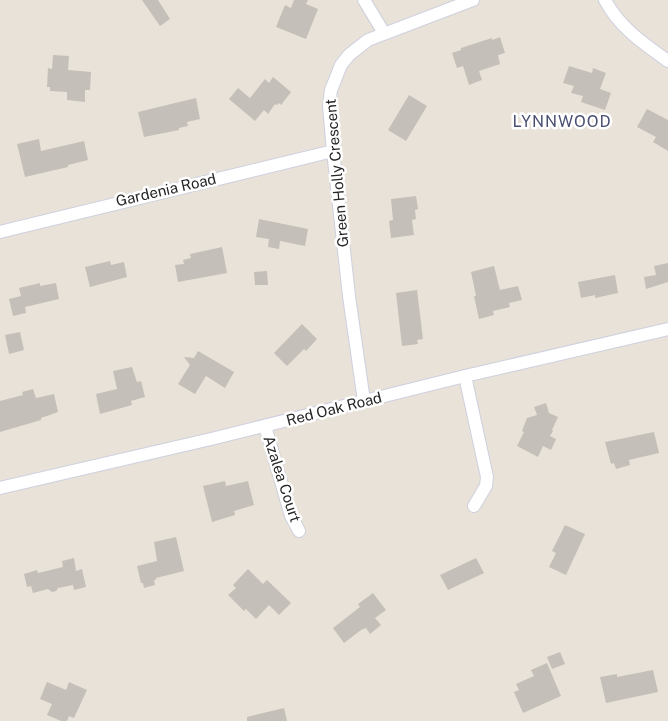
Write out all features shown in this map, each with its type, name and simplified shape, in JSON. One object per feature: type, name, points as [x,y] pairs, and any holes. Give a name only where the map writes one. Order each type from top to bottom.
[{"type":"street","points":[[364,0],[384,33]]},
{"type":"street","name":"Green Holly Crescent","points":[[364,401],[349,296],[333,151],[329,106],[330,90],[334,78],[349,55],[368,40],[473,0]]},
{"type":"street","points":[[604,0],[622,24],[638,40],[668,61]]},
{"type":"street","name":"Gardenia Road","points":[[0,232],[333,151]]},
{"type":"street","name":"Red Oak Road","points":[[0,488],[668,328]]},
{"type":"street","points":[[465,376],[487,477],[486,486],[474,506]]},
{"type":"street","name":"Azalea Court","points":[[265,426],[291,516],[299,531]]},
{"type":"building","points":[[142,0],[158,0],[170,19],[160,26]]},
{"type":"building","points":[[294,0],[308,0],[306,4],[318,9],[306,39],[276,27],[285,5],[291,8]]},
{"type":"building","points":[[500,37],[505,53],[498,55],[500,64],[479,71],[482,80],[469,85],[463,66],[457,68],[452,53],[461,50],[461,48]]},
{"type":"building","points":[[53,55],[69,56],[68,70],[91,72],[90,90],[85,90],[85,102],[67,100],[67,92],[50,91],[50,87],[47,87],[48,68],[52,69]]},
{"type":"building","points":[[569,66],[592,73],[593,68],[606,73],[600,89],[611,93],[605,110],[581,102],[583,96],[571,93],[574,86],[563,83]]},
{"type":"building","points":[[273,77],[291,92],[281,105],[279,103],[275,104],[268,114],[264,110],[255,121],[229,99],[238,88],[250,98],[265,79],[269,83]]},
{"type":"building","points":[[409,95],[427,106],[406,141],[388,130]]},
{"type":"building","points":[[196,98],[200,119],[187,122],[188,126],[179,128],[179,130],[144,137],[138,112]]},
{"type":"building","points":[[647,109],[668,120],[668,151],[653,142],[656,137],[637,127]]},
{"type":"building","points":[[39,139],[41,151],[84,141],[88,160],[68,165],[68,167],[25,177],[17,144]]},
{"type":"building","points":[[416,196],[418,209],[415,210],[416,219],[412,220],[414,235],[391,238],[389,221],[393,220],[391,199]]},
{"type":"building","points":[[259,219],[308,229],[305,246],[280,241],[279,249],[268,247],[269,239],[256,237]]},
{"type":"building","points":[[222,247],[227,273],[178,282],[175,265],[184,264],[183,260],[191,258],[190,254]]},
{"type":"building","points":[[110,261],[111,265],[124,262],[127,277],[90,287],[85,267]]},
{"type":"building","points":[[668,263],[668,282],[646,289],[644,277],[656,275],[654,266]]},
{"type":"building","points":[[494,266],[500,290],[518,286],[522,300],[509,303],[510,307],[493,311],[494,315],[479,319],[471,272]]},
{"type":"building","points":[[267,271],[268,285],[255,285],[254,272]]},
{"type":"building","points":[[615,275],[618,293],[595,298],[595,295],[581,298],[578,282]]},
{"type":"building","points":[[40,283],[40,286],[56,283],[59,299],[25,307],[26,313],[13,316],[9,299],[21,296],[19,288]]},
{"type":"building","points":[[417,290],[423,339],[417,340],[418,344],[402,346],[396,293]]},
{"type":"building","points":[[302,324],[317,339],[306,351],[304,349],[287,366],[274,353]]},
{"type":"building","points":[[20,332],[24,350],[9,354],[5,335]]},
{"type":"building","points":[[198,351],[234,372],[225,388],[206,376],[195,394],[178,384],[190,365],[184,357],[194,358]]},
{"type":"building","points":[[132,367],[137,382],[141,381],[145,397],[131,401],[132,405],[100,414],[96,394],[117,389],[113,371]]},
{"type":"building","points":[[33,389],[36,398],[54,394],[58,412],[41,418],[41,420],[0,432],[0,401],[23,395],[22,392]]},
{"type":"building","points":[[546,403],[549,413],[558,417],[550,436],[556,439],[551,450],[543,446],[538,457],[517,446],[524,432],[522,431],[527,418],[537,415],[534,407]]},
{"type":"building","points":[[654,432],[659,453],[629,460],[630,465],[616,469],[614,463],[611,464],[605,442]]},
{"type":"building","points":[[225,481],[226,486],[248,481],[254,505],[234,511],[235,515],[212,522],[203,486]]},
{"type":"building","points":[[565,525],[585,534],[566,575],[549,567],[556,553],[552,551]]},
{"type":"building","points":[[176,537],[184,571],[156,578],[154,580],[155,585],[144,588],[137,566],[157,561],[154,542]]},
{"type":"building","points":[[74,558],[76,571],[82,569],[86,587],[74,590],[73,585],[58,588],[52,592],[48,589],[33,593],[31,586],[27,587],[24,574],[37,570],[38,573],[63,567],[62,561]]},
{"type":"building","points":[[476,558],[484,573],[448,590],[440,575]]},
{"type":"building","points":[[248,569],[263,584],[267,580],[291,603],[279,615],[269,605],[256,619],[246,609],[244,611],[228,595],[236,588],[233,585]]},
{"type":"building","points":[[373,593],[386,610],[375,618],[381,625],[370,634],[366,628],[361,630],[344,643],[333,628],[360,607],[358,604]]},
{"type":"building","points":[[560,652],[565,664],[552,669],[547,657]]},
{"type":"building","points":[[547,663],[561,696],[523,713],[514,692],[519,690],[516,684],[534,676],[531,670]]},
{"type":"building","points":[[653,670],[658,692],[606,703],[600,677],[617,674],[617,677]]},
{"type":"building","points":[[47,682],[66,690],[69,682],[87,690],[74,718],[69,716],[67,721],[61,721],[47,715],[52,704],[40,699]]},
{"type":"building","points":[[284,708],[287,721],[247,721],[247,717]]},
{"type":"district","name":"LYNNWOOD","points":[[562,121]]}]
